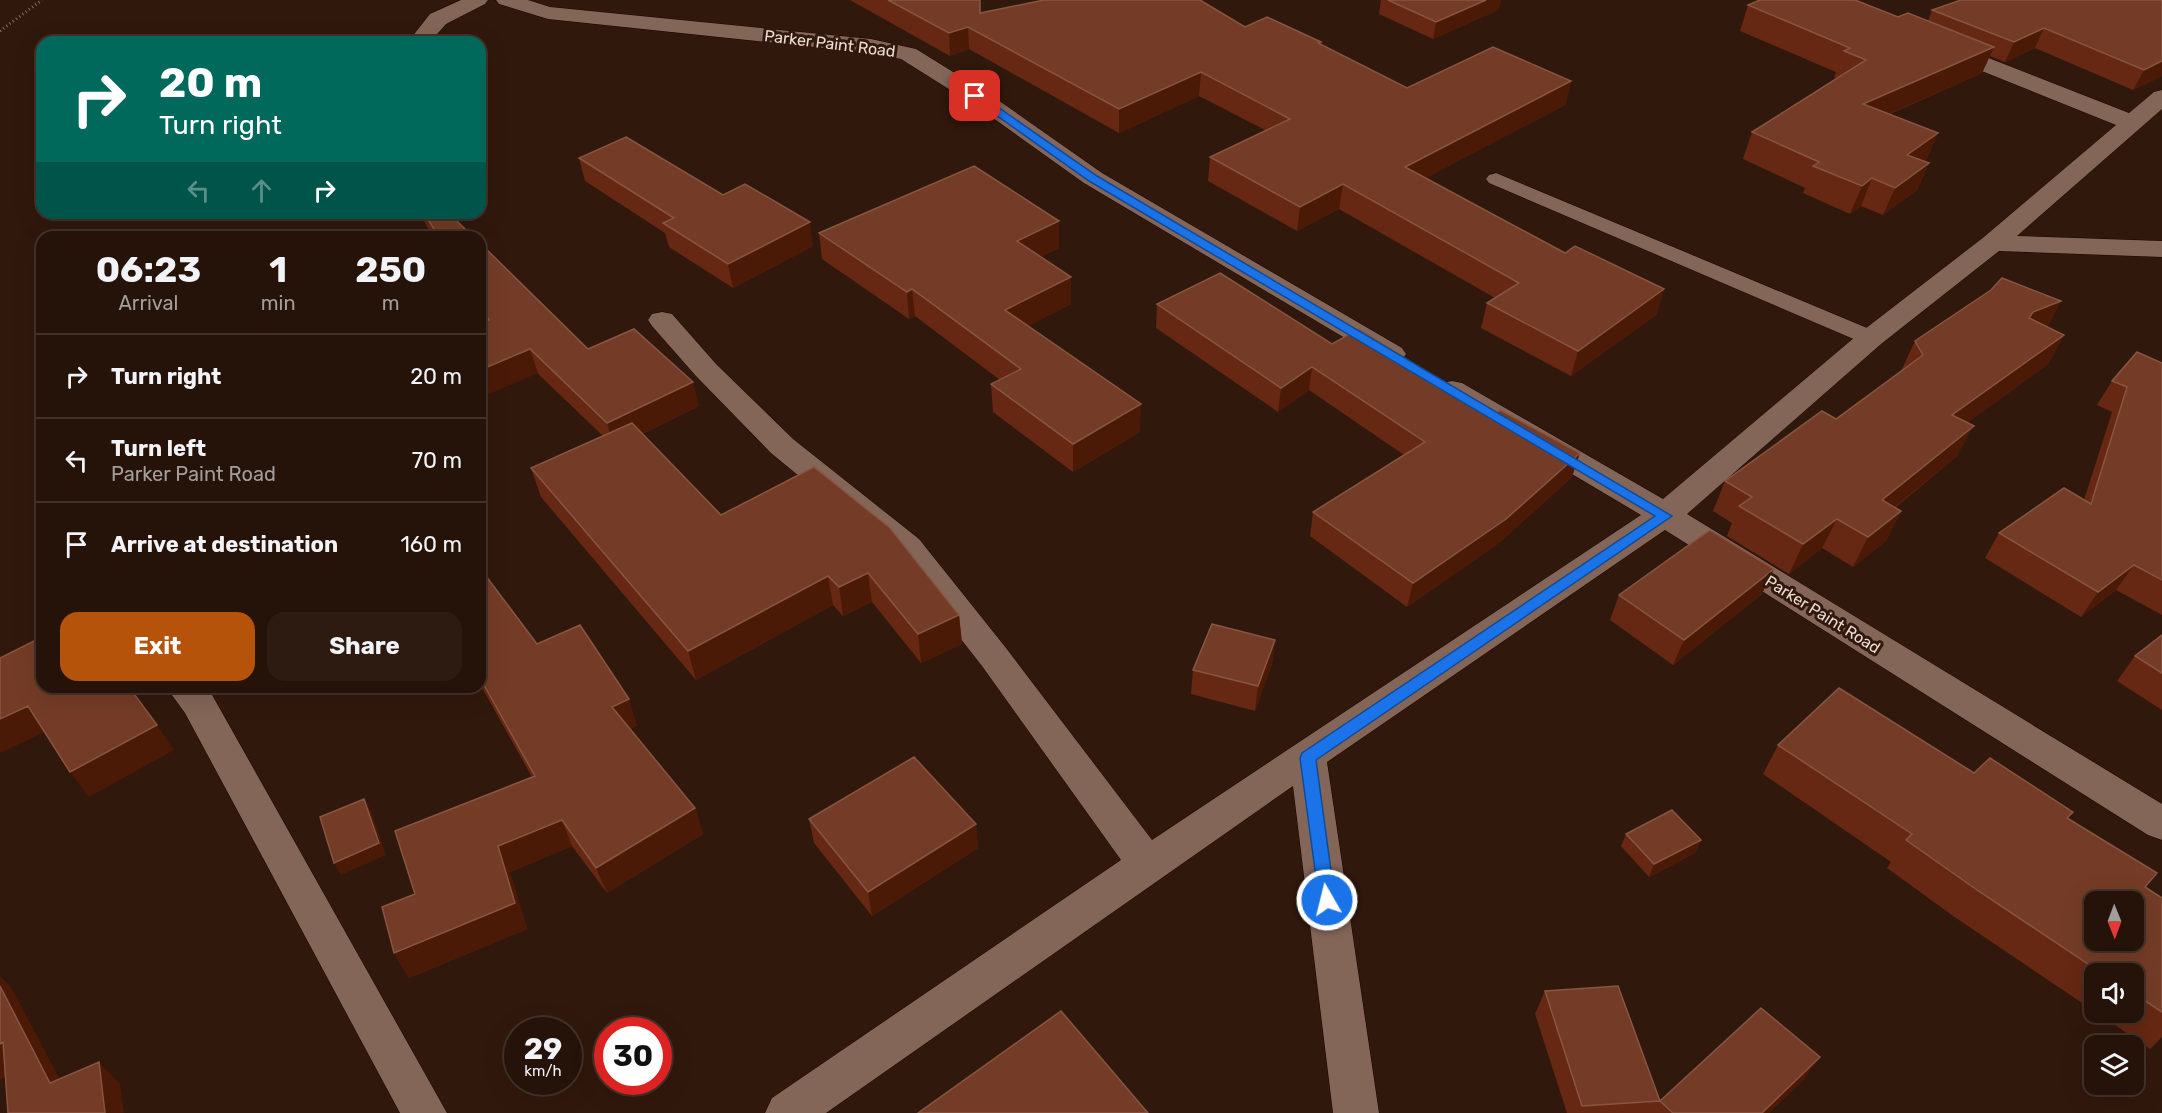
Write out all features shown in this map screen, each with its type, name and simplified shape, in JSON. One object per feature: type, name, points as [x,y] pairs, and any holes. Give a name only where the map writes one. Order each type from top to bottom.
[{"type":"street","points":[[424,36],[438,19],[478,0]]},
{"type":"street","name":"Parker Paint Road","points":[[506,0],[548,13],[871,46],[908,54],[987,103],[1093,178],[1665,516],[2162,824]]},
{"type":"street","points":[[1925,40],[2130,122]]},
{"type":"street","points":[[788,1113],[1147,864],[1665,516],[1872,338],[1993,243],[2130,122],[2162,97]]},
{"type":"street","points":[[1993,243],[2162,249]]},
{"type":"street","points":[[662,320],[706,370],[782,446],[907,547],[994,657],[1147,864]]},
{"type":"street","points":[[189,693],[198,703],[424,1113]]},
{"type":"street","points":[[1308,758],[1356,1113]]},
{"type":"lane","points":[[1497,179],[1872,338]]},
{"type":"path","points":[[0,31],[42,0]]},
{"type":"building","points":[[888,0],[980,0],[980,13],[1044,0],[1200,0],[1245,27],[1267,17],[1321,42],[1318,43],[1407,88],[1493,47],[1571,81],[1405,167],[1565,253],[1575,246],[1664,289],[1578,351],[1487,303],[1519,283],[1343,184],[1300,207],[1210,157],[1290,119],[1201,72],[1119,109],[968,27],[949,33]]},
{"type":"building","points":[[1388,0],[1486,0],[1436,22]]},
{"type":"building","points":[[1760,0],[1855,0],[1898,17],[1908,13],[1994,47],[1863,104],[1938,133],[1907,155],[1929,163],[1895,188],[1872,178],[1862,186],[1813,166],[1819,162],[1752,132],[1866,60],[1844,51],[1850,48],[1748,5]]},
{"type":"building","points":[[1961,0],[2162,0],[2162,61],[2144,70],[2044,28],[2014,42],[1932,10]]},
{"type":"building","points":[[626,137],[723,195],[745,184],[810,222],[728,264],[663,223],[674,218],[579,158]]},
{"type":"building","points":[[974,166],[1059,221],[1017,241],[1071,277],[1005,310],[1141,404],[1073,444],[991,384],[1021,369],[912,289],[907,292],[819,233]]},
{"type":"building","points":[[428,219],[455,219],[467,231],[435,231]]},
{"type":"building","points":[[486,249],[588,349],[634,329],[693,382],[607,423],[530,349],[486,367],[486,321],[489,320],[486,315]]},
{"type":"building","points":[[1220,273],[1332,344],[1359,329],[1494,415],[1500,410],[1580,453],[1506,519],[1413,583],[1313,512],[1425,442],[1312,367],[1281,388],[1157,304]]},
{"type":"building","points":[[2002,278],[2061,301],[2033,312],[2029,318],[2064,335],[1952,415],[1974,426],[1882,500],[1901,511],[1868,537],[1837,519],[1803,544],[1739,506],[1752,497],[1725,481],[1822,411],[1836,419],[1923,355],[1915,341],[1991,290]]},
{"type":"building","points":[[2137,352],[2162,363],[2162,580],[2134,565],[2098,592],[1999,533],[2064,488],[2091,504],[2127,387],[2112,381]]},
{"type":"building","points":[[632,423],[721,515],[814,467],[890,528],[959,615],[918,634],[868,573],[839,587],[828,576],[688,651],[531,468]]},
{"type":"building","points":[[1710,530],[1774,569],[1684,640],[1619,595]]},
{"type":"building","points":[[486,576],[537,644],[580,625],[629,699],[612,707],[695,808],[596,868],[562,820],[498,846],[515,903],[394,953],[382,907],[415,894],[395,831],[535,776],[486,689]]},
{"type":"building","points":[[1212,624],[1275,640],[1258,686],[1193,670]]},
{"type":"building","points":[[2162,635],[2162,673],[2135,656]]},
{"type":"building","points":[[36,640],[36,693],[133,693],[157,725],[70,772],[28,706],[0,719],[0,658]]},
{"type":"building","points":[[1839,688],[1974,773],[1990,758],[2073,812],[2067,818],[2157,873],[2145,887],[2162,898],[2162,1012],[2144,1000],[2144,963],[2086,963],[1906,840],[1912,834],[1778,745]]},
{"type":"building","points":[[914,757],[976,824],[868,892],[809,819]]},
{"type":"building","points":[[364,799],[379,843],[334,863],[320,817]]},
{"type":"building","points":[[1672,810],[1701,840],[1654,864],[1626,834]]},
{"type":"building","points":[[0,986],[50,1083],[99,1062],[105,1113],[8,1113],[3,1042],[0,1044]]},
{"type":"building","points":[[1618,986],[1660,1101],[1582,1106],[1545,991]]},
{"type":"building","points":[[1761,1008],[1820,1057],[1762,1113],[1673,1113],[1660,1101]]},
{"type":"building","points":[[1061,1011],[1148,1113],[918,1113]]},
{"type":"route","points":[[975,96],[1093,178],[1665,516],[1308,758],[1327,900]]}]
